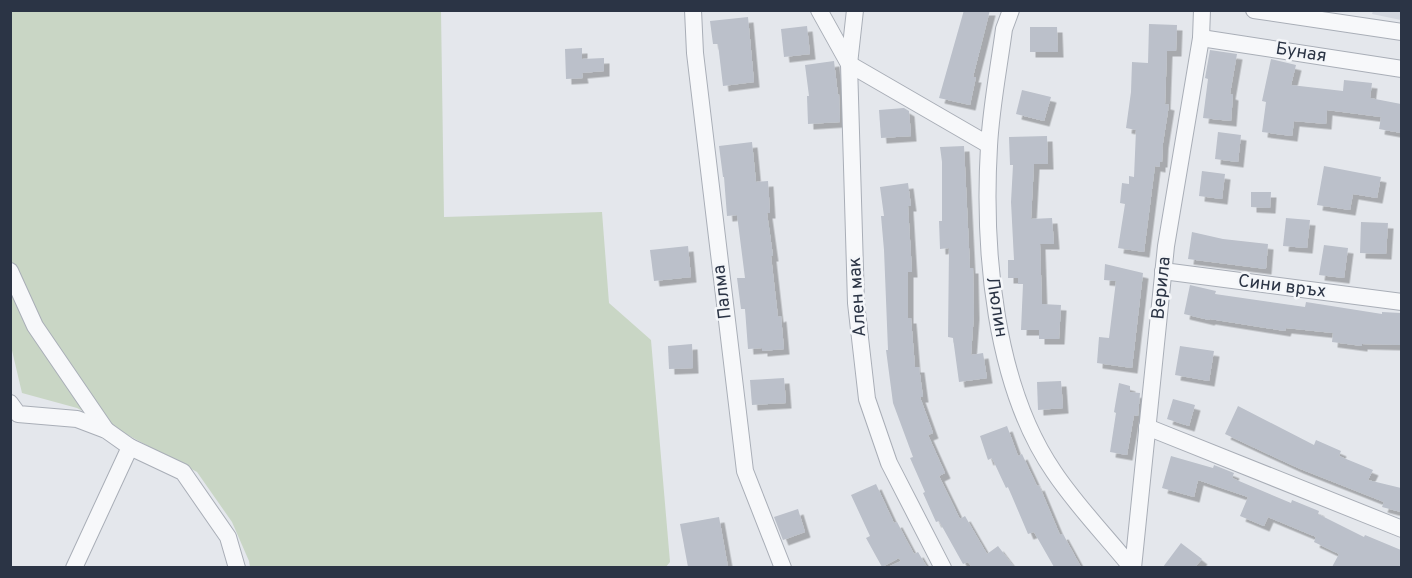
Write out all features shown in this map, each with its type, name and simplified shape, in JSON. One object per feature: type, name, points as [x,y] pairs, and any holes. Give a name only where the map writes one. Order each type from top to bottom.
[{"type":"street","name":"Палма","points":[[693,10],[694,53],[745,471],[783,567]]},
{"type":"street","points":[[819,10],[849,64],[989,145]]},
{"type":"street","name":"Ален мак","points":[[855,10],[849,64],[856,303],[867,399],[889,463],[943,567]]},
{"type":"street","name":"Люлин","points":[[1011,10],[1004,29],[989,145],[990,273],[1003,351],[1024,419],[1053,472],[1132,567]]},
{"type":"street","name":"Верила","points":[[1132,567],[1163,271],[1201,38],[1202,10]]},
{"type":"street","name":"Буная","points":[[1254,10],[1355,17],[1401,32]]},
{"type":"street","name":"Буная","points":[[1201,38],[1401,69]]},
{"type":"street","points":[[10,271],[35,326],[106,430]]},
{"type":"street","name":"Сини връх","points":[[1163,271],[1401,302]]},
{"type":"street","points":[[13,412],[77,419],[106,430],[130,447],[183,472],[228,537],[237,567]]},
{"type":"street","points":[[1147,427],[1401,529]]},
{"type":"street","points":[[74,567],[130,447]]},
{"type":"shaded area","points":[[1373,11],[1401,11],[1401,20],[1372,14]]},
{"type":"green space","points":[[10,11],[441,11],[444,217],[602,212],[609,303],[651,340],[670,562],[665,568],[250,567],[232,522],[197,472],[77,408],[22,393],[10,342]]},
{"type":"building","points":[[964,10],[990,10],[973,77],[976,77],[970,105],[939,98]]},
{"type":"building","points":[[748,17],[754,82],[723,86],[718,44],[713,44],[710,21]]},
{"type":"building","points":[[1149,24],[1177,25],[1176,51],[1167,51],[1165,104],[1169,105],[1162,162],[1160,162],[1160,167],[1155,166],[1144,252],[1118,248],[1125,204],[1120,203],[1122,183],[1129,184],[1129,176],[1134,177],[1136,130],[1126,128],[1132,62],[1148,63]]},
{"type":"building","points":[[807,26],[810,54],[784,57],[781,29]]},
{"type":"building","points":[[1030,27],[1057,27],[1058,52],[1030,52]]},
{"type":"building","points":[[582,48],[582,59],[604,58],[604,71],[582,73],[583,78],[566,79],[565,49]]},
{"type":"building","points":[[1210,50],[1237,54],[1230,94],[1233,95],[1231,121],[1203,118],[1208,79],[1205,78]]},
{"type":"building","points":[[1271,59],[1296,65],[1291,85],[1343,91],[1344,80],[1372,83],[1370,98],[1401,104],[1401,133],[1379,129],[1381,117],[1327,110],[1326,124],[1294,121],[1292,136],[1262,132],[1266,102],[1262,101]]},
{"type":"building","points":[[834,61],[840,122],[808,124],[807,96],[809,96],[805,65]]},
{"type":"building","points":[[1022,90],[1051,97],[1044,121],[1016,114]]},
{"type":"building","points":[[904,108],[909,111],[911,136],[881,138],[879,110]]},
{"type":"building","points":[[1218,132],[1241,135],[1238,162],[1215,159]]},
{"type":"building","points":[[1047,136],[1048,164],[1034,164],[1031,219],[1052,218],[1054,244],[1040,244],[1042,304],[1061,305],[1059,339],[1039,339],[1039,330],[1021,330],[1023,284],[1018,284],[1018,278],[1008,278],[1008,260],[1014,260],[1011,202],[1013,165],[1010,165],[1009,137]]},
{"type":"building","points":[[752,142],[756,182],[768,181],[770,213],[767,213],[773,256],[771,256],[784,349],[762,351],[762,348],[748,349],[745,309],[741,309],[737,278],[745,278],[737,215],[727,216],[719,146]]},
{"type":"building","points":[[964,146],[970,268],[973,268],[974,314],[971,355],[983,353],[987,378],[959,382],[953,338],[948,337],[949,248],[940,249],[942,162],[940,147]]},
{"type":"building","points":[[1324,166],[1381,177],[1377,198],[1353,194],[1350,210],[1317,205]]},
{"type":"building","points":[[1202,171],[1225,174],[1222,199],[1199,196]]},
{"type":"building","points":[[908,183],[911,206],[908,206],[912,272],[908,272],[908,318],[911,318],[915,367],[919,367],[923,397],[920,397],[933,433],[928,435],[945,473],[939,476],[960,519],[965,516],[987,554],[998,546],[1014,567],[968,567],[971,566],[968,562],[963,564],[939,521],[936,522],[923,493],[925,492],[910,458],[913,457],[893,403],[886,350],[888,350],[881,216],[884,216],[880,187]]},
{"type":"building","points":[[1251,192],[1271,192],[1270,208],[1251,207]]},
{"type":"building","points":[[1286,218],[1310,220],[1307,248],[1283,246]]},
{"type":"building","points":[[1361,222],[1388,223],[1386,254],[1360,253]]},
{"type":"building","points":[[1192,232],[1223,239],[1268,244],[1266,269],[1188,259]]},
{"type":"building","points":[[1324,245],[1348,248],[1344,278],[1319,275]]},
{"type":"building","points":[[688,246],[691,277],[654,281],[650,250]]},
{"type":"building","points":[[1105,264],[1143,273],[1132,368],[1097,363],[1099,337],[1109,338],[1116,281],[1104,280]]},
{"type":"building","points":[[1190,285],[1216,291],[1215,294],[1305,307],[1306,302],[1382,314],[1382,312],[1401,313],[1401,345],[1362,344],[1362,346],[1332,342],[1333,333],[1286,328],[1285,331],[1184,314]]},
{"type":"building","points":[[692,344],[693,368],[669,369],[668,346]]},
{"type":"building","points":[[1180,346],[1214,351],[1209,381],[1175,375]]},
{"type":"building","points":[[784,378],[786,403],[752,405],[750,380]]},
{"type":"building","points":[[1061,381],[1063,408],[1038,410],[1037,382]]},
{"type":"building","points":[[1119,383],[1130,386],[1130,392],[1140,393],[1138,416],[1134,415],[1127,455],[1110,452]]},
{"type":"building","points":[[1173,399],[1195,405],[1189,426],[1167,419]]},
{"type":"building","points":[[1238,406],[1314,445],[1316,440],[1341,451],[1339,456],[1373,470],[1368,480],[1401,488],[1401,512],[1382,507],[1384,502],[1298,468],[1225,434]]},
{"type":"building","points":[[1007,426],[1018,456],[1022,454],[1037,486],[1039,485],[1060,535],[1063,534],[1081,567],[1054,567],[1034,532],[1028,534],[1008,487],[1006,488],[992,458],[988,460],[980,436]]},
{"type":"building","points":[[1171,456],[1213,468],[1214,465],[1234,473],[1232,478],[1291,503],[1292,500],[1319,511],[1318,514],[1364,537],[1365,535],[1401,550],[1401,567],[1332,567],[1339,554],[1314,542],[1316,537],[1268,517],[1264,526],[1240,516],[1248,497],[1198,480],[1194,497],[1162,488]]},
{"type":"building","points":[[876,484],[894,523],[897,522],[914,554],[918,552],[927,567],[888,567],[901,561],[899,558],[882,567],[866,538],[870,536],[851,495]]},
{"type":"building","points":[[798,509],[805,532],[783,540],[774,517]]},
{"type":"building","points":[[719,517],[728,567],[688,567],[680,524]]},
{"type":"building","points":[[1181,543],[1202,559],[1195,567],[1163,567]]}]
